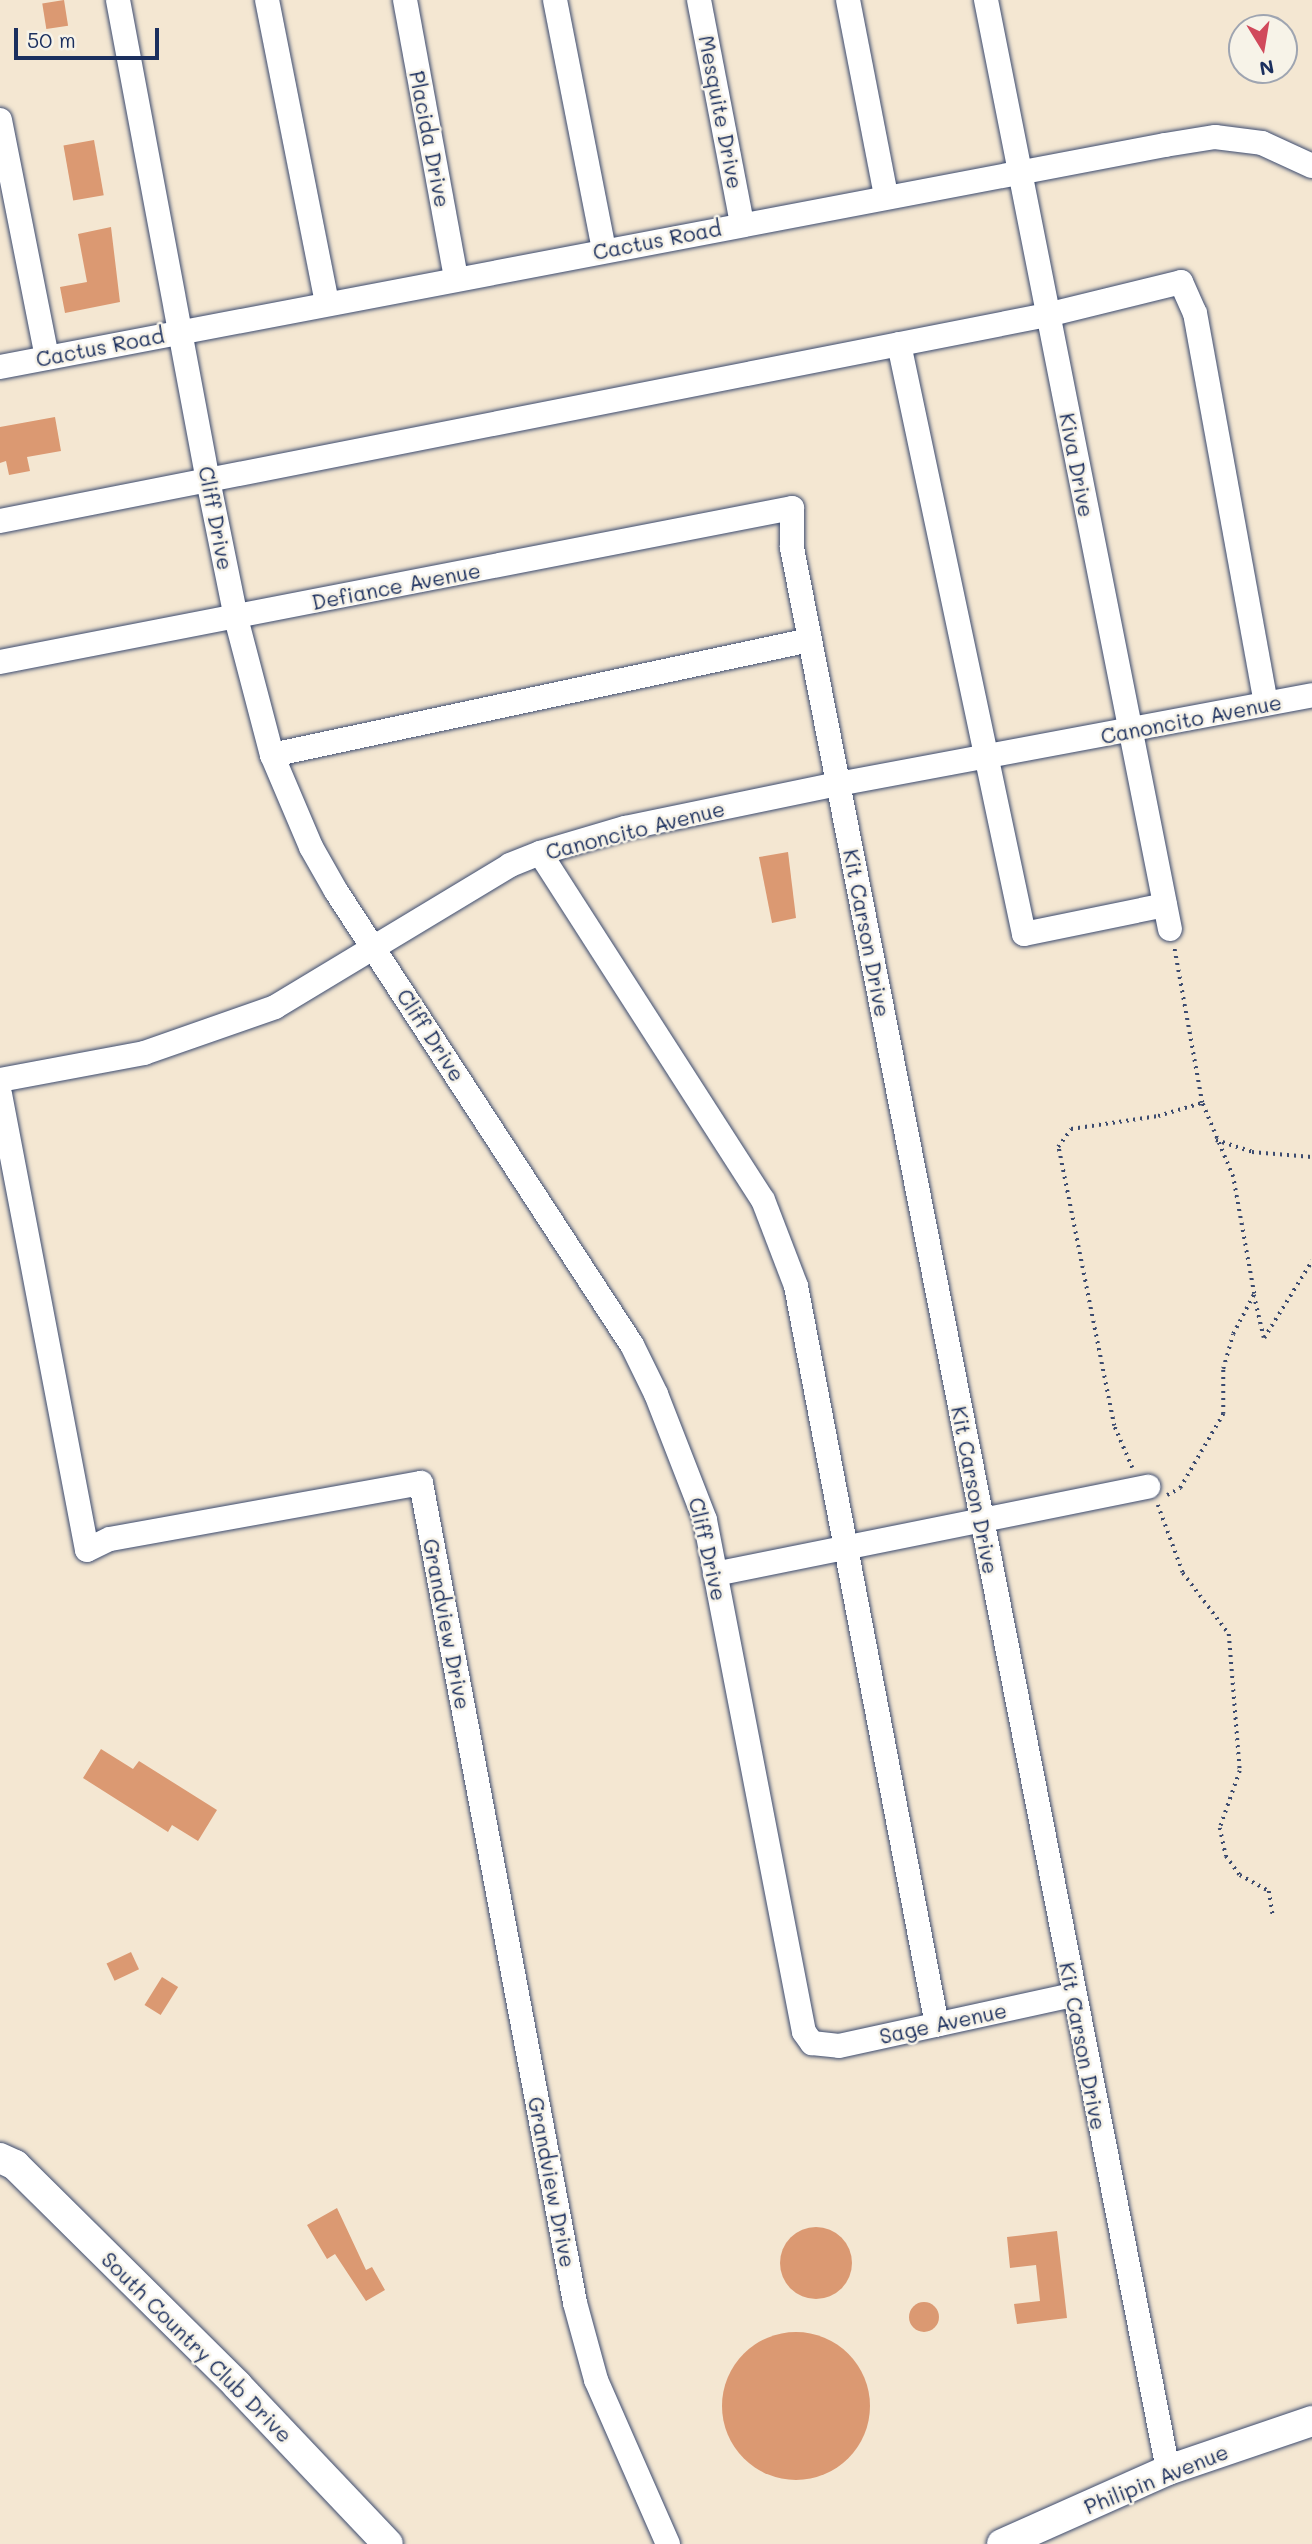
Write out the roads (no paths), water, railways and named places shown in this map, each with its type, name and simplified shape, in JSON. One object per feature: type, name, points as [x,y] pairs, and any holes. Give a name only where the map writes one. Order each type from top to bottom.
[{"type":"main road","name":"South Country Club Drive","points":[[0,2158],[15,2165],[237,2385],[388,2544]]},
{"type":"main road","name":"Philipin Avenue","points":[[1002,2544],[1168,2470],[1312,2421]]},
{"type":"street","name":"Cliff Drive","points":[[118,0],[236,618],[272,755],[311,847],[632,1345],[684,1461],[705,1520],[798,2011],[812,2043]]},
{"type":"street","points":[[267,0],[327,302]]},
{"type":"street","name":"Placida Drive","points":[[404,0],[456,278]]},
{"type":"street","points":[[555,0],[604,250]]},
{"type":"street","name":"Mesquite Drive","points":[[699,0],[742,224]]},
{"type":"street","points":[[848,0],[886,195]]},
{"type":"street","name":"Kiva Drive","points":[[986,0],[1170,929]]},
{"type":"street","points":[[0,120],[47,357]]},
{"type":"street","name":"Cactus Road","points":[[0,367],[886,195],[1215,138],[1262,143],[1312,166]]},
{"type":"street","points":[[0,521],[1047,315],[1181,282],[1195,313],[1266,704]]},
{"type":"street","points":[[899,344],[1024,934],[1165,905]]},
{"type":"street","name":"Defiance Avenue","points":[[0,662],[792,508]]},
{"type":"street","name":"Kit Carson Drive","points":[[792,508],[793,548],[810,640],[980,1520],[1168,2470]]},
{"type":"street","points":[[272,755],[810,640]]},
{"type":"street","name":"Canoncito Avenue","points":[[0,1080],[144,1053],[275,1007],[510,865],[540,853],[625,828],[838,784],[985,760],[1312,695]]},
{"type":"street","points":[[540,853],[764,1200],[796,1286],[937,2025]]},
{"type":"street","name":"Grandview Drive","points":[[0,1094],[87,1550],[110,1539],[421,1483],[576,2303],[596,2380],[668,2544]]},
{"type":"street","points":[[715,1574],[1147,1487]]},
{"type":"street","name":"Sage Avenue","points":[[812,2043],[839,2046],[1073,1995]]}]
